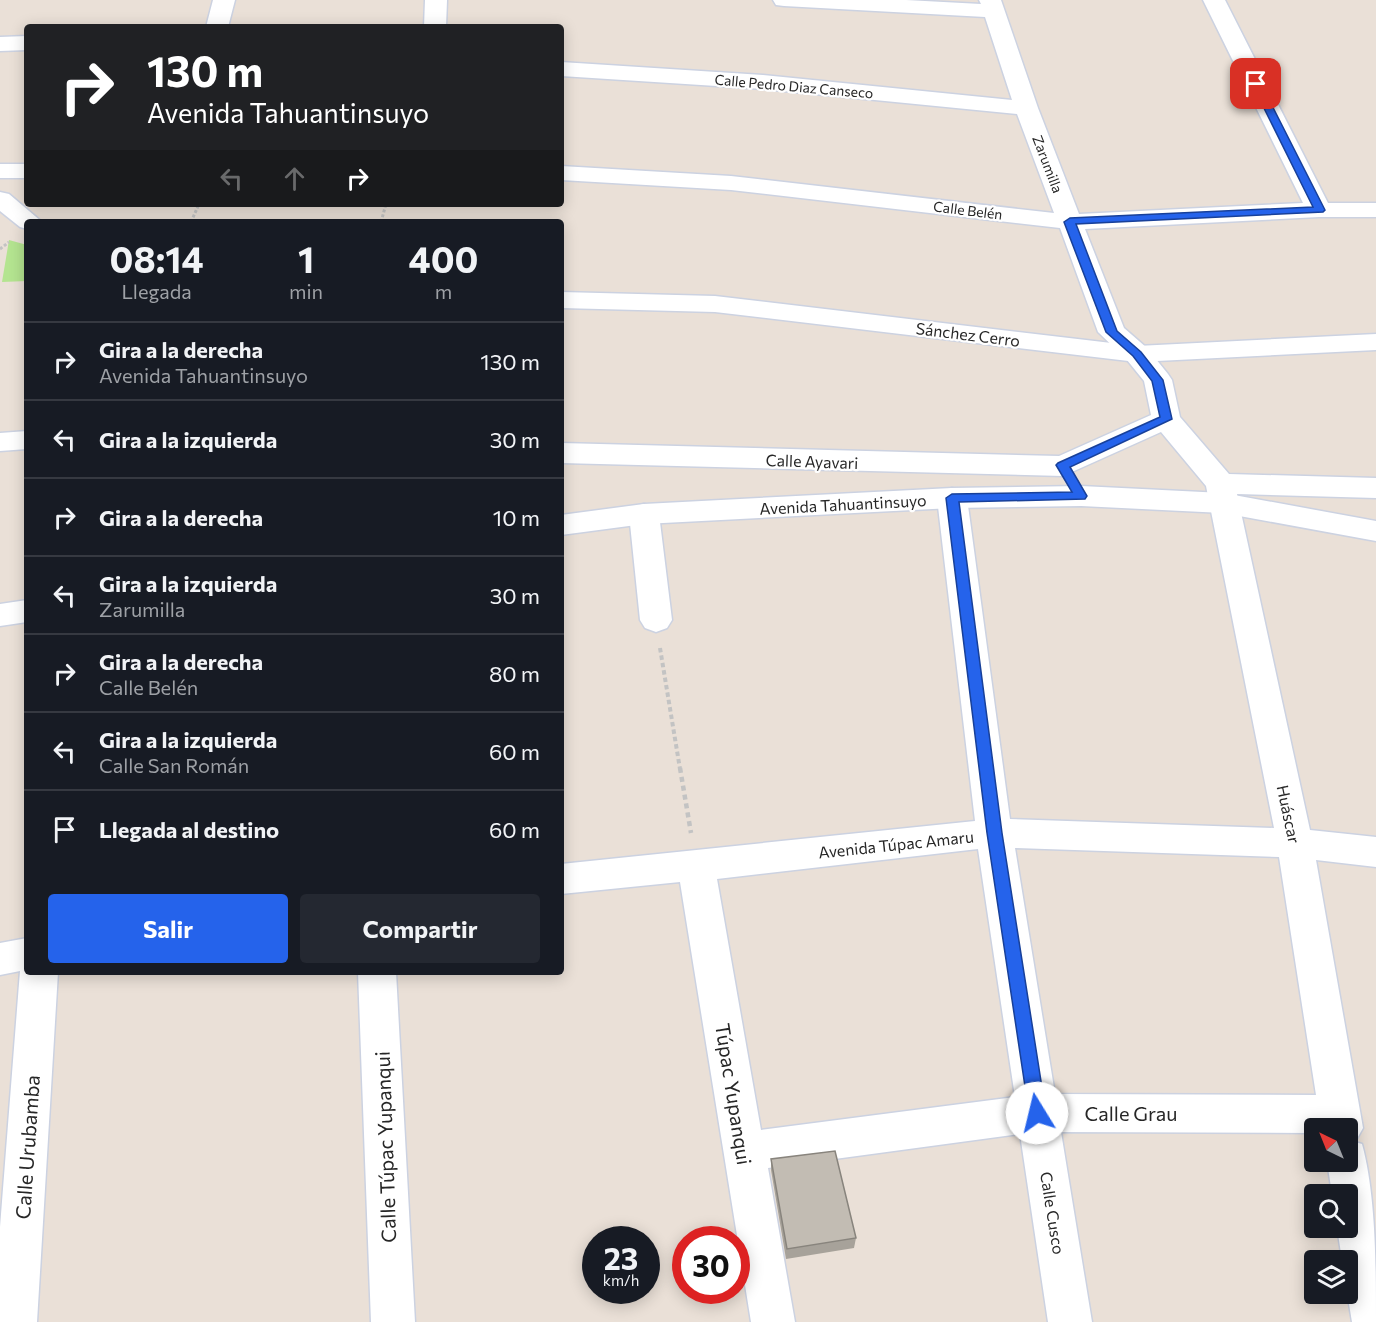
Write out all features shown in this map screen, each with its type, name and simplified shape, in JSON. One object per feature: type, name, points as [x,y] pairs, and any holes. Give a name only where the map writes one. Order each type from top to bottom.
[{"type":"street","points":[[219,24],[224,0]]},
{"type":"street","points":[[435,24],[436,0]]},
{"type":"street","points":[[784,0],[992,6]]},
{"type":"street","points":[[1214,0],[1319,210]]},
{"type":"street","name":"Zarumilla","points":[[992,6],[1026,108],[1112,332],[1137,354],[1158,380],[1166,419],[1222,493]]},
{"type":"street","points":[[0,44],[24,43]]},
{"type":"street","name":"Calle Pedro Diaz Canseco","points":[[564,69],[763,81],[1026,108]]},
{"type":"street","points":[[0,171],[24,171]]},
{"type":"street","name":"Calle Belén","points":[[564,174],[731,183],[1070,222],[1319,210],[1376,210]]},
{"type":"street","points":[[0,199],[25,219]]},
{"type":"street","name":"Sánchez Cerro","points":[[564,300],[715,304],[1137,354],[1376,342]]},
{"type":"street","points":[[1081,496],[1063,465],[1166,419]]},
{"type":"street","points":[[0,442],[24,440]]},
{"type":"street","name":"Calle Ayavari","points":[[564,453],[1063,465]]},
{"type":"street","points":[[1222,493],[1376,488]]},
{"type":"street","name":"Avenida Tahuantinsuyo","points":[[564,525],[644,514],[952,498],[1222,493],[1376,531]]},
{"type":"street","name":"Huáscar","points":[[1222,493],[1295,843],[1341,1118]]},
{"type":"street","name":"Calle Cusco","points":[[952,498],[994,833],[1070,1322]]},
{"type":"street","points":[[644,514],[656,620]]},
{"type":"street","points":[[0,615],[24,611]]},
{"type":"street","name":"Avenida Túpac Amaru","points":[[564,879],[994,833],[1295,843],[1376,852]]},
{"type":"street","name":"Túpac Yupanqui","points":[[696,866],[773,1322]]},
{"type":"street","points":[[0,959],[24,955]]},
{"type":"street","name":"Calle Urubamba","points":[[15,1322],[39,975]]},
{"type":"street","name":"Calle Túpac Yupanqui","points":[[377,975],[393,1322]]},
{"type":"street","name":"Calle Grau","points":[[744,1152],[1037,1113],[1304,1120]]},
{"type":"street","points":[[1349,1172],[1374,1322]]},
{"type":"path","points":[[656,620],[696,866]]},
{"type":"green space","points":[[9,240],[24,244],[24,281],[2,282]]},
{"type":"building","points":[[835,1151],[856,1238],[787,1249],[771,1159]]},
{"type":"route","points":[[1037,1113],[994,833],[952,498],[1081,496],[1063,465],[1166,419],[1158,380],[1137,354],[1112,332],[1070,222],[1319,210],[1256,84]]}]
